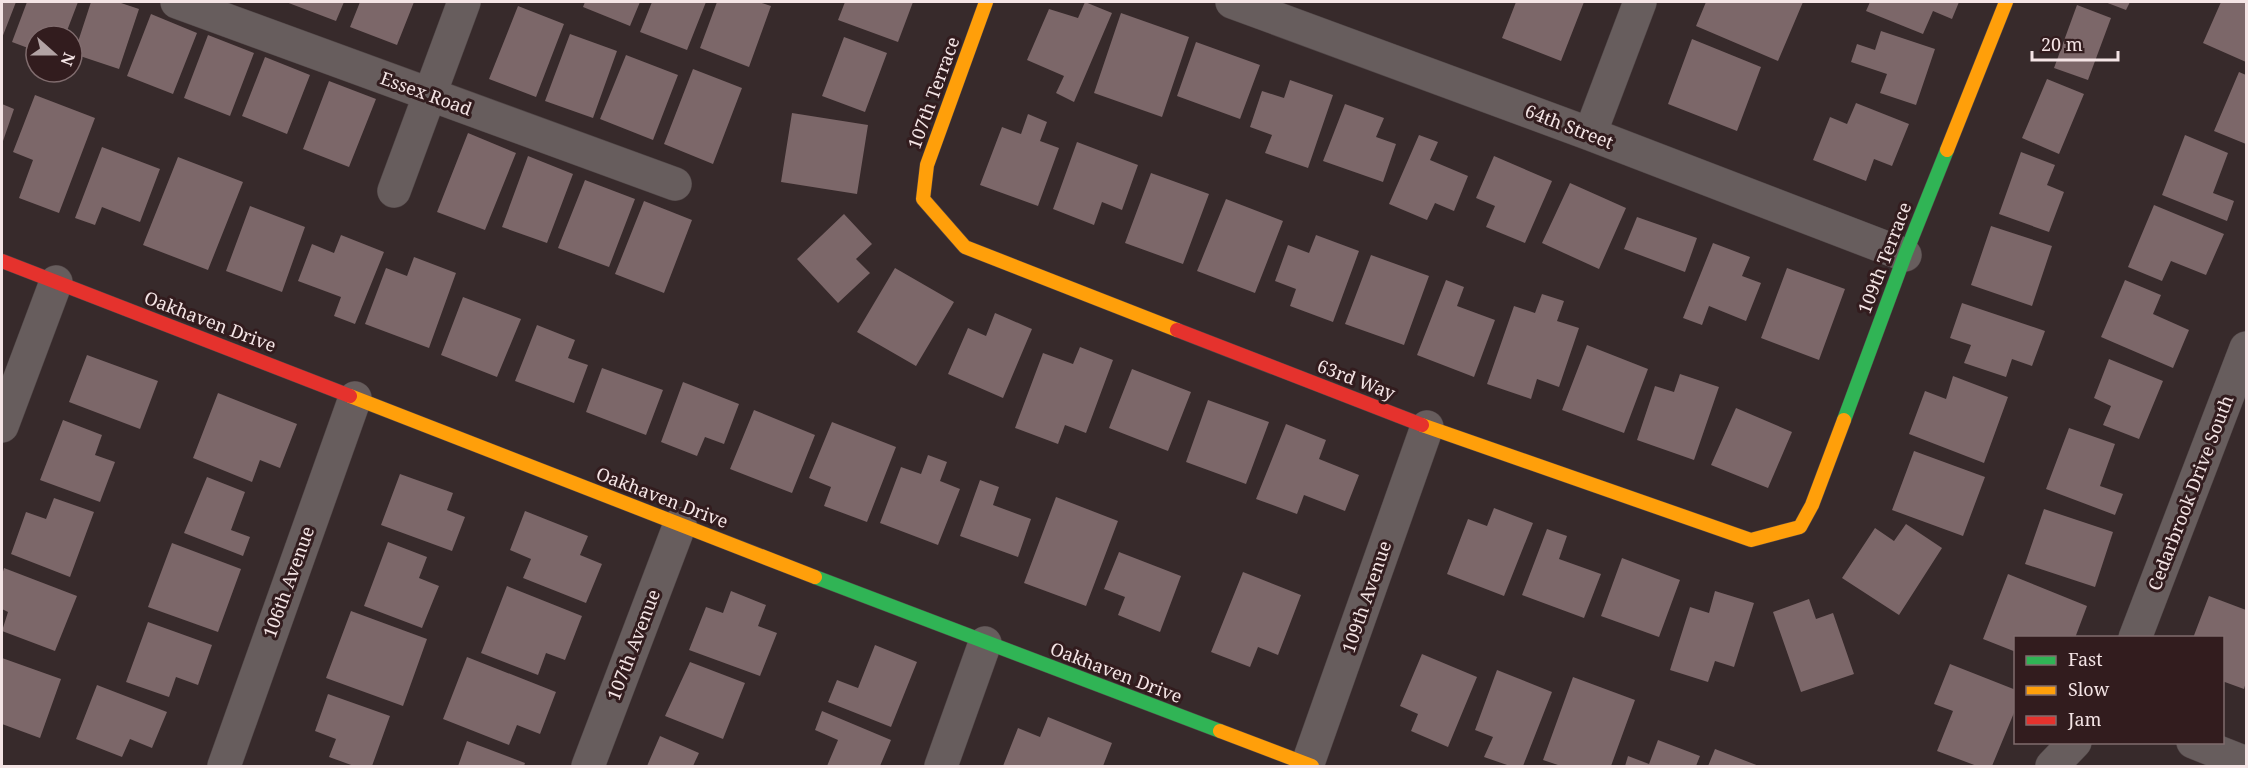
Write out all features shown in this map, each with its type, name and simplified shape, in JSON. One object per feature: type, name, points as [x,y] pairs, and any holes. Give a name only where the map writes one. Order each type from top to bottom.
[{"type":"street","name":"Essex Road","points":[[177,2],[675,184]]},
{"type":"street","points":[[394,191],[464,2]]},
{"type":"street","name":"107th Terrace","points":[[923,199],[927,165],[986,2]]},
{"type":"street","name":"64th Street","points":[[1232,2],[1590,134],[1905,255]]},
{"type":"street","points":[[1590,134],[1640,2]]},
{"type":"street","name":"109th Terrace","points":[[1800,527],[1812,505],[1905,255],[2006,2]]},
{"type":"street","name":"63rd Way","points":[[923,199],[965,247],[1427,427],[1750,540],[1800,527]]},
{"type":"street","name":"Oakhaven Drive","points":[[2,261],[985,643],[1309,766]]},
{"type":"street","points":[[2,426],[56,282]]},
{"type":"street","name":"Cedarbrook Drive South","points":[[2136,636],[2247,348]]},
{"type":"street","name":"106th Avenue","points":[[224,766],[355,398]]},
{"type":"street","name":"109th Avenue","points":[[1309,766],[1427,427]]},
{"type":"street","name":"107th Avenue","points":[[588,766],[680,524]]},
{"type":"street","points":[[941,766],[985,643]]},
{"type":"street","points":[[2052,766],[2073,744]]},
{"type":"street","points":[[2198,744],[2247,763]]},
{"type":"building","points":[[2,2],[16,2],[2,38]]},
{"type":"building","points":[[27,2],[78,2],[70,24],[24,24],[24,46],[12,42]]},
{"type":"building","points":[[91,2],[118,2],[139,9],[119,69],[84,57],[84,24]]},
{"type":"building","points":[[286,2],[344,2],[336,21]]},
{"type":"building","points":[[360,2],[414,2],[397,45],[350,27]]},
{"type":"building","points":[[585,2],[640,2],[630,26],[583,7]]},
{"type":"building","points":[[652,2],[706,2],[687,50],[640,32]]},
{"type":"building","points":[[717,2],[759,2],[771,6],[749,67],[700,48]]},
{"type":"building","points":[[845,2],[913,2],[898,42],[838,20]]},
{"type":"building","points":[[1085,2],[1112,13],[1074,102],[1056,93],[1064,76],[1027,60],[1049,9],[1078,18]]},
{"type":"building","points":[[1516,2],[1584,2],[1561,61],[1502,38]]},
{"type":"building","points":[[1706,2],[1803,2],[1778,61],[1696,26]]},
{"type":"building","points":[[1870,2],[1959,2],[1952,19],[1933,11],[1923,34],[1866,11]]},
{"type":"building","points":[[2105,2],[2130,2],[2126,10]]},
{"type":"building","points":[[2221,2],[2246,2],[2246,62],[2203,43]]},
{"type":"building","points":[[2077,5],[2111,18],[2088,80],[2054,68]]},
{"type":"building","points":[[518,6],[564,24],[536,97],[489,79]]},
{"type":"building","points":[[1121,13],[1189,37],[1162,117],[1094,93]]},
{"type":"building","points":[[151,14],[197,33],[173,94],[127,76]]},
{"type":"building","points":[[1881,31],[1935,49],[1916,105],[1880,93],[1887,74],[1851,62],[1857,44],[1875,50]]},
{"type":"building","points":[[570,34],[617,51],[593,118],[545,101]]},
{"type":"building","points":[[208,35],[254,53],[230,116],[184,98]]},
{"type":"building","points":[[844,37],[887,53],[865,112],[822,96]]},
{"type":"building","points":[[1692,39],[1761,67],[1737,131],[1668,104]]},
{"type":"building","points":[[1196,42],[1260,65],[1240,119],[1177,96]]},
{"type":"building","points":[[626,55],[678,75],[653,140],[600,119]]},
{"type":"building","points":[[265,57],[310,75],[287,134],[242,116]]},
{"type":"building","points":[[693,69],[742,88],[713,164],[664,144]]},
{"type":"building","points":[[2239,72],[2246,75],[2246,144],[2214,131]]},
{"type":"building","points":[[2047,79],[2084,94],[2059,154],[2022,138]]},
{"type":"building","points":[[1290,80],[1333,95],[1308,168],[1265,153],[1272,135],[1250,127],[1262,91],[1284,98]]},
{"type":"building","points":[[329,81],[376,99],[349,167],[303,149]]},
{"type":"building","points":[[35,95],[95,118],[59,213],[19,198],[33,160],[13,152]]},
{"type":"building","points":[[1856,103],[1909,124],[1892,166],[1874,159],[1866,181],[1813,160],[1830,117],[1847,124]]},
{"type":"building","points":[[2,104],[14,109],[2,144]]},
{"type":"building","points":[[1345,104],[1384,118],[1376,137],[1396,144],[1383,182],[1323,161]]},
{"type":"building","points":[[792,113],[868,125],[857,194],[781,182]]},
{"type":"building","points":[[1028,114],[1047,122],[1040,141],[1059,148],[1038,206],[980,185],[1002,127],[1021,134]]},
{"type":"building","points":[[468,133],[516,153],[485,230],[437,212]]},
{"type":"building","points":[[1419,135],[1438,142],[1430,160],[1468,176],[1454,211],[1435,203],[1427,220],[1389,204]]},
{"type":"building","points":[[2185,135],[2228,153],[2213,193],[2234,201],[2227,221],[2162,195]]},
{"type":"building","points":[[1077,142],[1138,165],[1122,210],[1102,202],[1094,225],[1053,209]]},
{"type":"building","points":[[102,147],[160,169],[140,222],[102,207],[95,225],[75,218]]},
{"type":"building","points":[[2021,152],[2055,165],[2047,185],[2064,192],[2049,232],[1999,214]]},
{"type":"building","points":[[528,156],[573,174],[547,243],[502,227]]},
{"type":"building","points":[[1494,156],[1552,181],[1525,243],[1486,227],[1495,206],[1476,198]]},
{"type":"building","points":[[178,157],[243,182],[208,270],[143,245]]},
{"type":"building","points":[[1151,173],[1209,194],[1183,264],[1125,243]]},
{"type":"building","points":[[585,180],[635,199],[609,267],[558,248]]},
{"type":"building","points":[[1570,183],[1626,208],[1599,269],[1542,243]]},
{"type":"building","points":[[1226,199],[1283,221],[1255,293],[1197,271]]},
{"type":"building","points":[[644,201],[692,220],[664,293],[615,274]]},
{"type":"building","points":[[2154,205],[2224,234],[2206,275],[2171,261],[2162,281],[2128,267]]},
{"type":"building","points":[[250,206],[305,227],[282,292],[226,271]]},
{"type":"building","points":[[844,214],[872,244],[856,259],[870,273],[838,303],[797,259]]},
{"type":"building","points":[[1637,217],[1697,238],[1685,272],[1624,249]]},
{"type":"building","points":[[1991,226],[2052,246],[2032,306],[1971,285]]},
{"type":"building","points":[[341,235],[384,252],[355,324],[334,316],[341,297],[298,281],[312,244],[334,253]]},
{"type":"building","points":[[1316,235],[1359,251],[1333,322],[1290,306],[1296,289],[1275,281],[1288,245],[1309,253]]},
{"type":"building","points":[[1713,243],[1750,257],[1742,276],[1761,283],[1746,321],[1709,306],[1702,325],[1683,318]]},
{"type":"building","points":[[1371,255],[1429,276],[1404,345],[1345,324]]},
{"type":"building","points":[[414,257],[456,273],[429,348],[365,324],[386,268],[407,276]]},
{"type":"building","points":[[895,268],[954,302],[916,366],[857,332]]},
{"type":"building","points":[[1787,268],[1845,289],[1819,360],[1761,338]]},
{"type":"building","points":[[1446,280],[1464,287],[1457,306],[1495,320],[1474,377],[1417,355]]},
{"type":"building","points":[[2125,280],[2161,295],[2153,314],[2189,330],[2173,368],[2101,337]]},
{"type":"building","points":[[1542,294],[1564,301],[1557,321],[1579,328],[1559,387],[1537,379],[1531,399],[1487,384],[1514,306],[1535,313]]},
{"type":"building","points":[[463,297],[521,319],[497,377],[441,355]]},
{"type":"building","points":[[1962,303],[2045,331],[2032,366],[2012,359],[2006,377],[1964,363],[1971,345],[1950,338]]},
{"type":"building","points":[[995,313],[1032,329],[1003,398],[948,374],[968,328],[986,336]]},
{"type":"building","points":[[537,325],[575,340],[568,358],[588,365],[574,403],[515,381]]},
{"type":"building","points":[[1587,345],[1648,369],[1624,433],[1562,410]]},
{"type":"building","points":[[1080,347],[1113,360],[1086,433],[1065,425],[1058,444],[1015,428],[1043,353],[1073,364]]},
{"type":"building","points":[[87,355],[158,381],[140,429],[69,402]]},
{"type":"building","points":[[2109,359],[2163,381],[2139,439],[2103,425],[2111,406],[2094,398]]},
{"type":"building","points":[[602,368],[663,390],[646,435],[586,412]]},
{"type":"building","points":[[1132,369],[1191,392],[1168,451],[1109,428]]},
{"type":"building","points":[[1680,374],[1719,387],[1694,460],[1637,440],[1655,386],[1674,392]]},
{"type":"building","points":[[1953,376],[2008,397],[1984,463],[1909,434],[1925,391],[1946,399]]},
{"type":"building","points":[[683,382],[739,404],[724,444],[705,437],[697,456],[661,442]]},
{"type":"building","points":[[218,393],[297,424],[280,468],[260,460],[252,482],[193,458]]},
{"type":"building","points":[[1208,400],[1269,422],[1246,484],[1186,462]]},
{"type":"building","points":[[1736,408],[1792,432],[1768,488],[1711,465]]},
{"type":"building","points":[[754,410],[815,435],[792,493],[730,469]]},
{"type":"building","points":[[63,420],[102,435],[95,455],[115,462],[100,502],[40,480]]},
{"type":"building","points":[[832,422],[896,447],[867,522],[824,506],[831,487],[809,478]]},
{"type":"building","points":[[1286,424],[1326,440],[1319,459],[1359,475],[1345,511],[1304,495],[1297,514],[1256,499]]},
{"type":"building","points":[[2069,428],[2115,444],[2100,486],[2123,494],[2115,515],[2046,489]]},
{"type":"building","points":[[1914,451],[1985,477],[1963,536],[1892,510]]},
{"type":"building","points":[[928,455],[947,462],[940,481],[960,489],[938,545],[880,523],[901,467],[921,474]]},
{"type":"building","points":[[400,474],[453,493],[447,510],[465,517],[452,551],[381,525]]},
{"type":"building","points":[[207,477],[245,492],[231,530],[250,537],[243,556],[184,533]]},
{"type":"building","points":[[980,480],[999,487],[993,505],[1031,519],[1018,557],[960,536]]},
{"type":"building","points":[[1056,497],[1118,521],[1086,606],[1024,583]]},
{"type":"building","points":[[54,498],[94,512],[70,577],[11,554],[26,512],[46,519]]},
{"type":"building","points":[[1494,508],[1533,523],[1504,596],[1447,574],[1468,519],[1487,526]]},
{"type":"building","points":[[2044,509],[2113,532],[2095,587],[2025,564]]},
{"type":"building","points":[[525,511],[588,536],[580,555],[602,564],[586,603],[523,578],[531,559],[510,550]]},
{"type":"building","points":[[1906,524],[1942,548],[1899,615],[1842,578],[1875,528],[1894,541]]},
{"type":"building","points":[[1547,529],[1567,536],[1559,559],[1601,574],[1584,618],[1522,595]]},
{"type":"building","points":[[388,542],[427,557],[419,578],[439,586],[422,628],[364,606]]},
{"type":"building","points":[[172,543],[241,569],[218,632],[148,607]]},
{"type":"building","points":[[1119,552],[1181,576],[1160,632],[1118,615],[1125,597],[1104,589]]},
{"type":"building","points":[[1622,558],[1680,580],[1659,637],[1601,616]]},
{"type":"building","points":[[4,568],[77,596],[55,651],[2,631],[8,612],[2,609]]},
{"type":"building","points":[[1243,572],[1301,595],[1278,655],[1258,647],[1250,667],[1211,652]]},
{"type":"building","points":[[2008,574],[2087,606],[2076,636],[2014,636],[2014,651],[1983,639]]},
{"type":"building","points":[[507,586],[582,616],[565,660],[546,653],[538,675],[481,653]]},
{"type":"building","points":[[731,591],[766,605],[758,626],[777,633],[760,676],[689,650],[706,607],[723,613]]},
{"type":"building","points":[[1715,591],[1754,603],[1734,667],[1715,661],[1708,682],[1670,670],[1690,607],[1709,613]]},
{"type":"building","points":[[2209,596],[2246,610],[2246,682],[2244,689],[2224,682],[2224,636],[2194,636]]},
{"type":"building","points":[[1809,599],[1816,619],[1833,613],[1854,674],[1801,692],[1773,612]]},
{"type":"building","points":[[351,611],[427,639],[403,706],[326,678]]},
{"type":"building","points":[[148,622],[212,645],[198,685],[176,677],[169,697],[126,682]]},
{"type":"building","points":[[875,645],[917,662],[891,727],[828,702],[837,680],[858,688]]},
{"type":"building","points":[[1422,654],[1477,677],[1448,747],[1411,731],[1418,714],[1400,706]]},
{"type":"building","points":[[467,657],[556,692],[540,734],[517,725],[509,745],[443,719]]},
{"type":"building","points":[[2,658],[61,679],[40,738],[2,724]]},
{"type":"building","points":[[690,662],[745,683],[723,739],[665,716]]},
{"type":"building","points":[[1950,664],[2014,689],[2014,713],[1992,766],[1977,766],[1937,751],[1953,711],[1934,704]]},
{"type":"building","points":[[1497,670],[1552,692],[1523,766],[1510,766],[1484,757],[1493,737],[1475,730]]},
{"type":"building","points":[[1573,677],[1635,700],[1611,766],[1561,766],[1543,760]]},
{"type":"building","points":[[97,685],[167,712],[152,748],[130,739],[122,757],[76,739]]},
{"type":"building","points":[[328,694],[390,716],[372,766],[354,766],[329,757],[336,739],[315,731]]},
{"type":"building","points":[[822,711],[891,740],[880,766],[827,766],[838,740],[815,730]]},
{"type":"building","points":[[1048,717],[1112,743],[1103,766],[1003,766],[1018,728],[1040,737]]},
{"type":"building","points":[[660,736],[699,753],[693,766],[647,766]]},
{"type":"building","points":[[1658,740],[1700,756],[1696,766],[1625,766],[1628,756],[1649,764]]},
{"type":"building","points":[[467,741],[525,763],[524,766],[458,766]]},
{"type":"building","points":[[1715,749],[1759,766],[1708,766]]},
{"type":"traffic: fast","points":[[1844,420],[1905,255],[1947,150]]},
{"type":"traffic: fast","points":[[815,577],[1220,731]]},
{"type":"traffic: slow","points":[[986,2],[927,165],[923,199],[965,247],[1177,330]]},
{"type":"traffic: slow","points":[[1947,150],[2006,2]]},
{"type":"traffic: slow","points":[[350,396],[815,577]]},
{"type":"traffic: slow","points":[[1422,425],[1751,540],[1800,527],[1812,505],[1844,420]]},
{"type":"traffic: slow","points":[[1220,731],[1312,766]]},
{"type":"traffic: jam","points":[[2,261],[350,396]]},
{"type":"traffic: jam","points":[[1177,330],[1422,425]]}]
